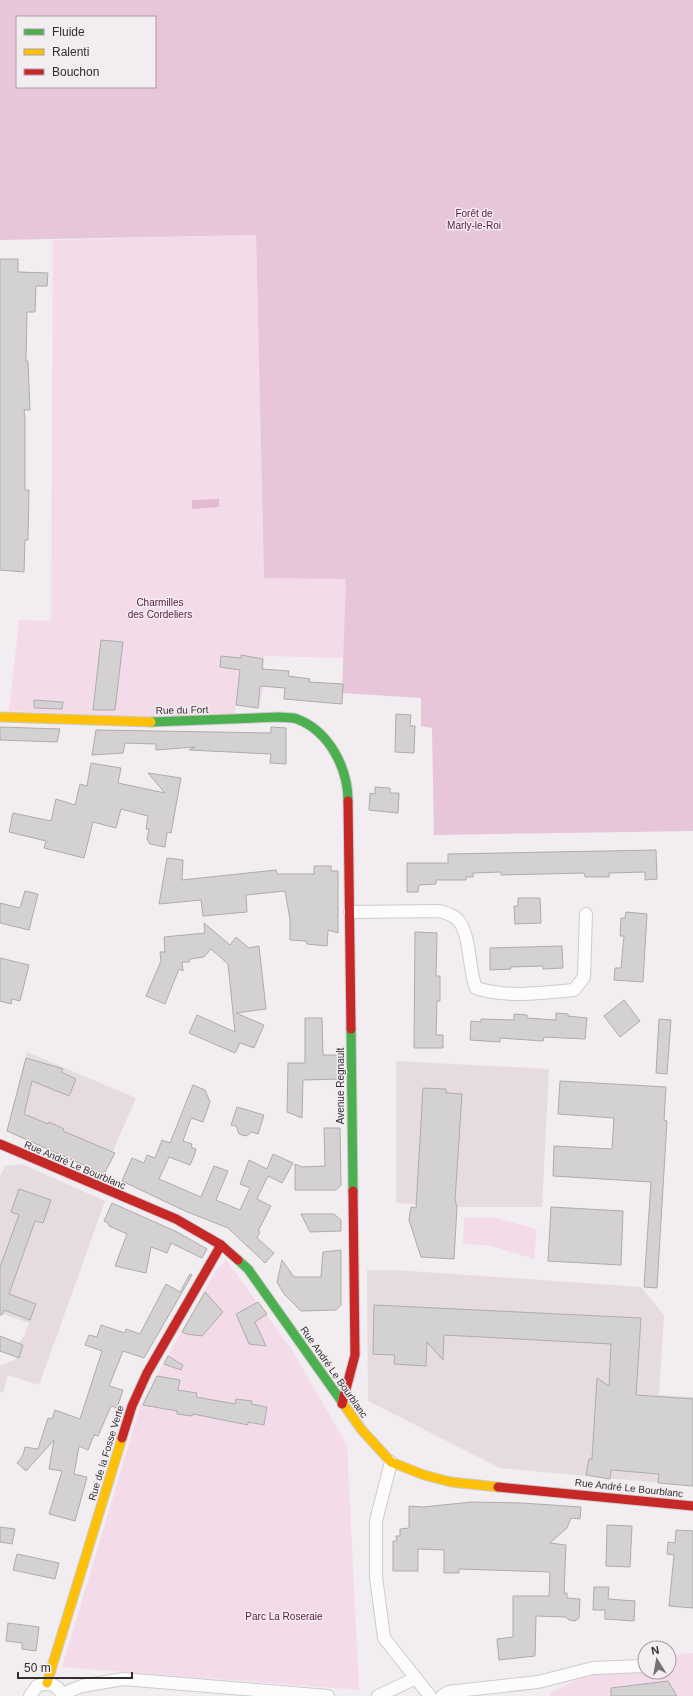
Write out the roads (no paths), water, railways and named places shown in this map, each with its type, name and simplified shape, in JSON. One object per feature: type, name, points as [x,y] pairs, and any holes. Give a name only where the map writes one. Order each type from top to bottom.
[{"type":"street","name":"Rue du Fort","points":[[0,717],[166,722],[279,717],[297,719],[316,728],[329,743],[343,767]]},
{"type":"street","name":"Avenue Regnault","points":[[342,1404],[355,1355],[348,788],[343,767]]},
{"type":"street","points":[[350,912],[439,912],[450,914],[458,919],[465,930],[471,976],[476,988],[490,993],[547,993],[574,990],[584,977],[586,914]]},
{"type":"street","name":"Rue André Le Bourblanc","points":[[0,1144],[176,1219],[221,1244],[248,1269],[342,1404],[361,1429],[391,1462],[451,1482],[693,1506]]},
{"type":"street","name":"Rue de la Fosse Verte","points":[[47,1683],[132,1406],[147,1373],[221,1244]]},
{"type":"street","points":[[391,1462],[376,1521],[376,1577],[384,1638],[430,1696]]},
{"type":"street","points":[[442,1696],[448,1692],[538,1682],[594,1668],[637,1666]]},
{"type":"street","points":[[378,1696],[416,1678]]},
{"type":"street","points":[[30,1696],[37,1686],[47,1683],[56,1686],[63,1695],[82,1686],[122,1679],[328,1696]]},
{"type":"park label","name":"Forêt de Marly-le-Roi","points":[[474,218]]},
{"type":"park label","name":"Charmilles des Cordeliers","points":[[160,608]]},
{"type":"park label","name":"Parc La Roseraie","points":[[284,1616]]}]
